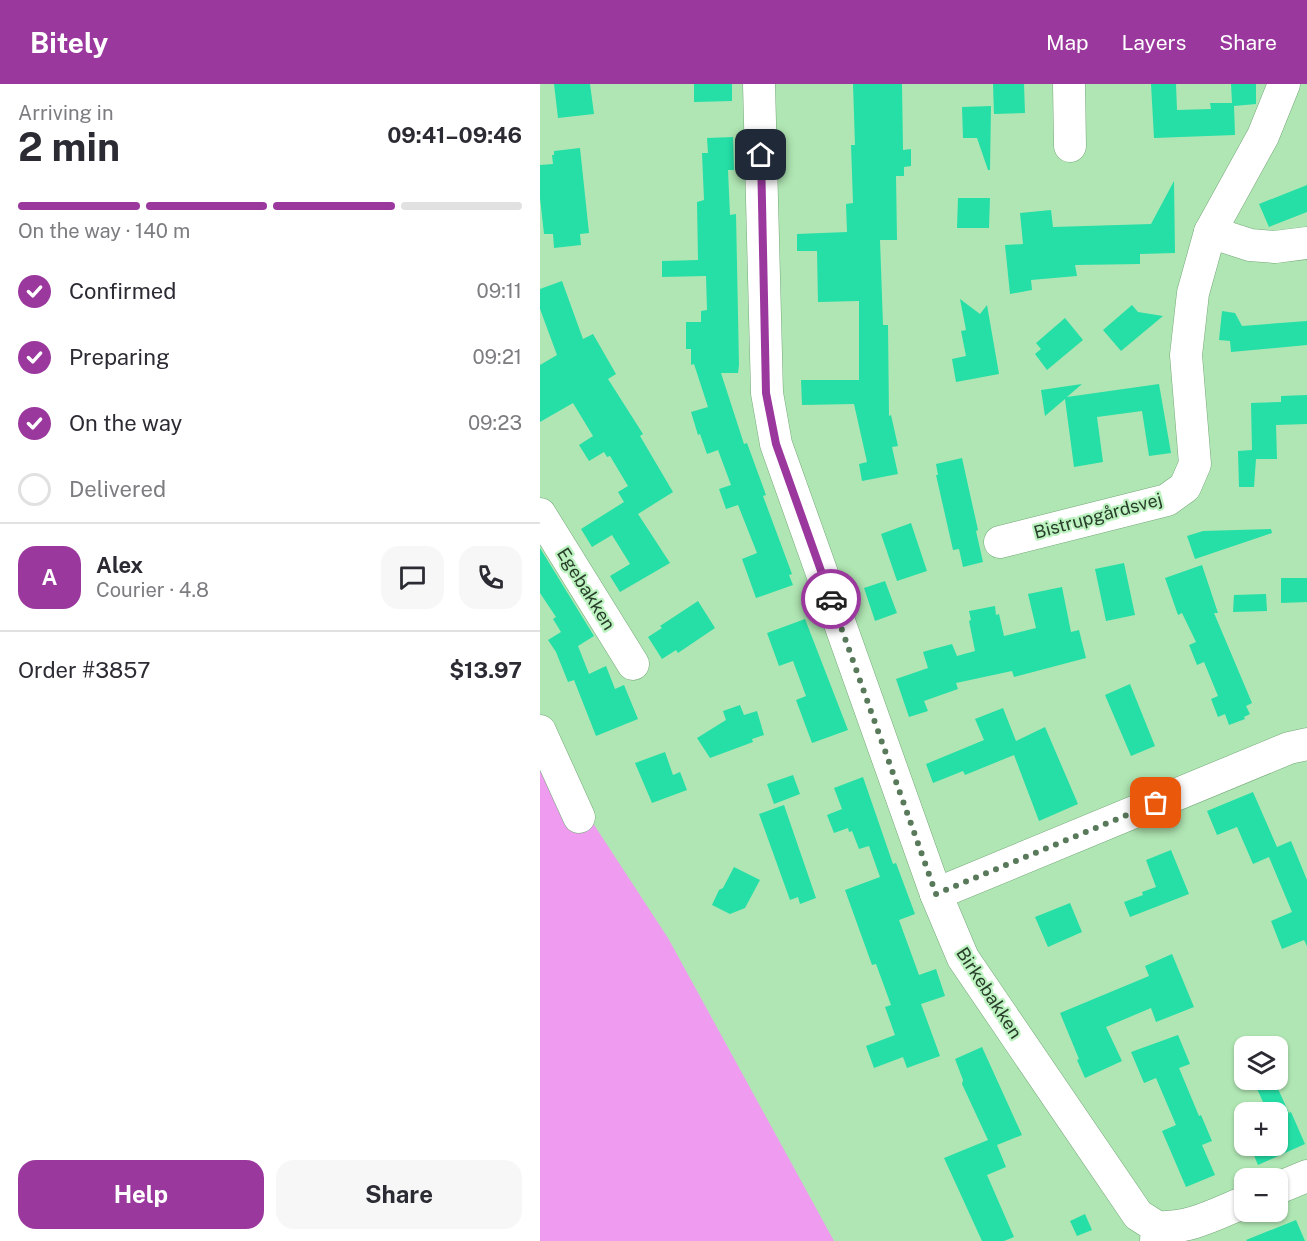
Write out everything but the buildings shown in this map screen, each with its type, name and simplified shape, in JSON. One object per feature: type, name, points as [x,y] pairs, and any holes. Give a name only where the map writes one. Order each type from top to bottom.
[{"type":"street","name":"Birkebakken","points":[[759,84],[766,393],[776,444],[936,894],[963,958],[1138,1215],[1157,1234]]},
{"type":"street","points":[[1069,84],[1070,146]]},
{"type":"street","name":"Bistrupgårdsvej","points":[[1000,542],[1167,500],[1185,487],[1195,464],[1186,355],[1193,293],[1210,232],[1263,136],[1284,84]]},
{"type":"street","points":[[1210,232],[1250,245],[1275,247],[1307,243]]},
{"type":"street","name":"Egebakken","points":[[540,514],[633,664]]},
{"type":"street","points":[[540,731],[579,817]]},
{"type":"street","points":[[936,894],[1289,748],[1307,744]]},
{"type":"street","points":[[1288,1184],[1307,1176]]},
{"type":"street","points":[[1157,1234],[1186,1226],[1234,1206]]},
{"type":"shaded area","points":[[540,742],[668,938],[834,1241],[540,1241]]},
{"type":"way so far","points":[[831,599],[936,894],[1156,803]]},
{"type":"route","points":[[761,155],[766,393],[776,444],[831,599]]}]
